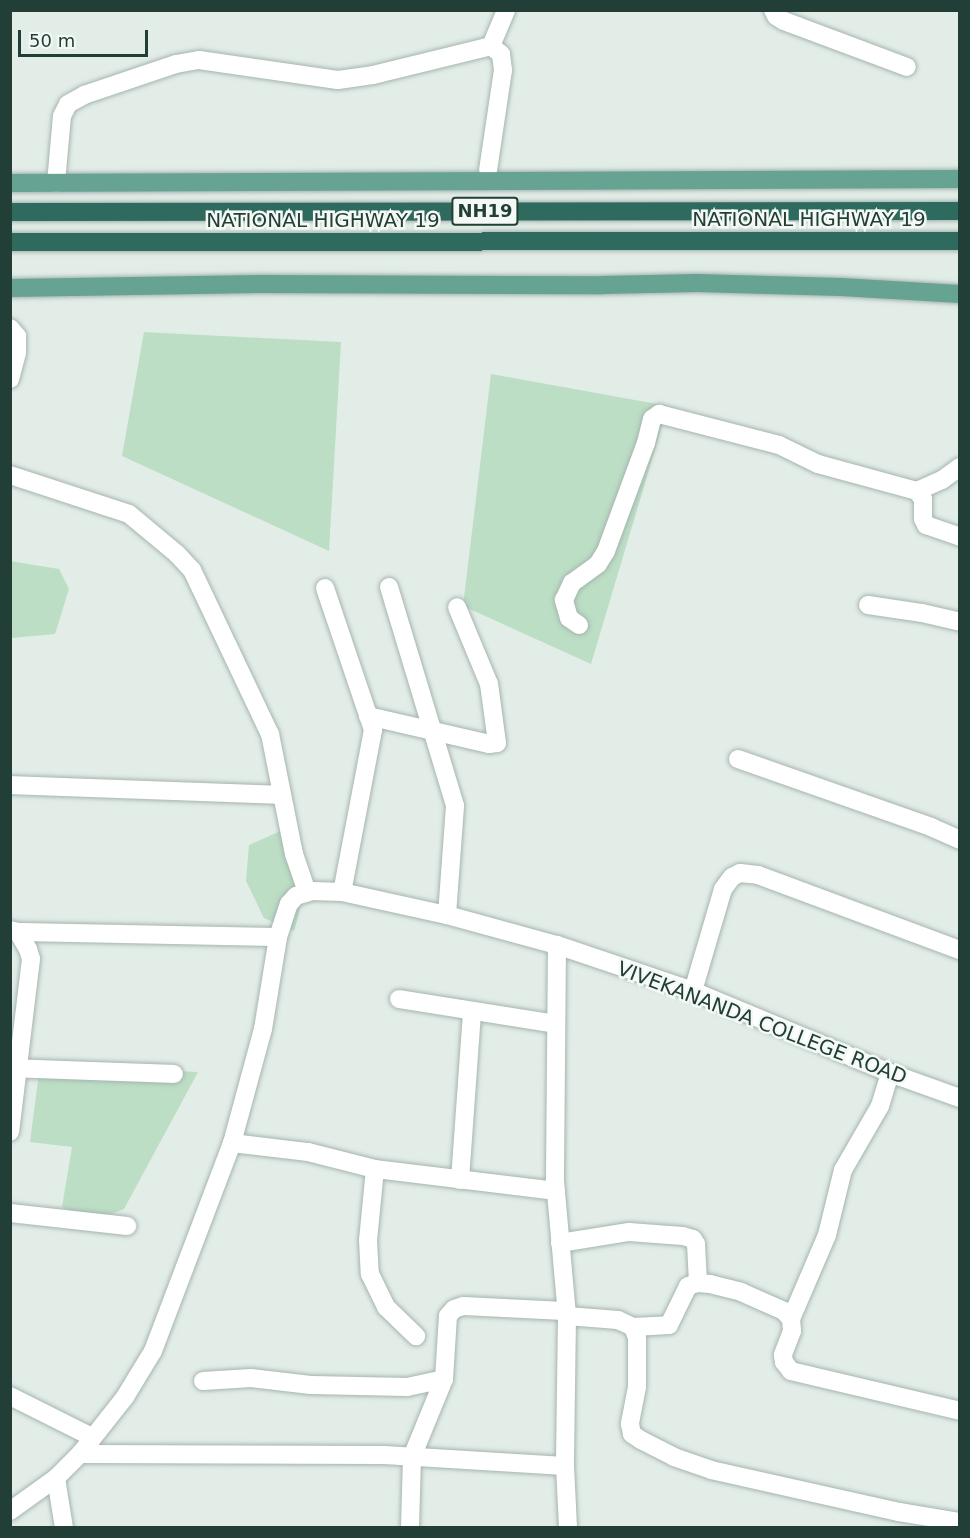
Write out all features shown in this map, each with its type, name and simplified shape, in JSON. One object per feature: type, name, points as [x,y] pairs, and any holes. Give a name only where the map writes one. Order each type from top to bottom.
[{"type":"highway","name":"NH19","points":[[10,212],[960,211]]},
{"type":"highway","name":"NATIONAL HIGHWAY 19","points":[[10,242],[960,241]]},
{"type":"main road","points":[[10,183],[960,179]]},
{"type":"main road","points":[[10,288],[260,284],[697,283],[852,287],[960,294]]},
{"type":"street","points":[[491,46],[506,10]]},
{"type":"street","points":[[773,10],[776,16],[784,21],[907,67]]},
{"type":"street","points":[[488,170],[503,69],[501,54],[491,46]]},
{"type":"street","points":[[56,183],[62,116],[68,104],[84,95],[176,64],[199,60],[338,80],[373,75],[491,46]]},
{"type":"street","points":[[10,328],[17,336],[17,344],[10,379]]},
{"type":"street","points":[[579,625],[569,618],[564,600],[572,583],[598,564],[606,551],[654,415],[679,418],[779,445],[818,464],[917,491],[922,494],[922,519],[926,525],[960,537]]},
{"type":"street","points":[[917,491],[942,480],[960,467]]},
{"type":"street","points":[[10,475],[129,513],[177,554],[192,570],[270,734],[294,854],[307,892],[296,896],[289,904],[278,937],[263,1029],[232,1143],[153,1351],[125,1397],[80,1454],[56,1478],[10,1511]]},
{"type":"street","points":[[389,587],[455,806],[447,915]]},
{"type":"street","points":[[325,588],[372,730],[342,892]]},
{"type":"street","points":[[868,605],[921,612],[960,622]]},
{"type":"street","points":[[368,716],[494,746],[498,739],[489,684],[457,607]]},
{"type":"street","points":[[738,759],[931,827],[960,840]]},
{"type":"street","points":[[10,785],[282,795]]},
{"type":"street","points":[[693,991],[723,889],[732,877],[740,873],[758,875],[960,950]]},
{"type":"street","name":"VIVEKANANDA COLLEGE ROAD","points":[[307,892],[342,892],[447,915],[557,945],[693,991],[890,1073],[960,1098]]},
{"type":"street","points":[[14,931],[278,937]]},
{"type":"street","points":[[10,1132],[14,1068],[31,959],[28,949],[14,931]]},
{"type":"street","points":[[557,945],[556,1191],[566,1314],[565,1466],[568,1527]]},
{"type":"street","points":[[399,999],[556,1024]]},
{"type":"street","points":[[460,1180],[472,1011]]},
{"type":"street","points":[[14,1068],[174,1074]]},
{"type":"street","points":[[890,1073],[879,1106],[843,1170],[827,1235],[791,1319],[792,1330],[783,1355],[786,1367],[791,1371],[960,1412]]},
{"type":"street","points":[[232,1143],[308,1152],[375,1169],[556,1191]]},
{"type":"street","points":[[375,1169],[368,1240],[370,1274],[386,1307],[416,1335]]},
{"type":"street","points":[[10,1213],[127,1226]]},
{"type":"street","points":[[560,1243],[629,1232],[683,1236],[693,1239],[696,1244],[698,1283]]},
{"type":"street","points":[[410,1527],[412,1457],[444,1379],[448,1316],[454,1309],[464,1306],[516,1307],[618,1320],[633,1327],[669,1325],[688,1287],[698,1283],[741,1292],[784,1311],[791,1319]]},
{"type":"street","points":[[633,1327],[637,1338],[637,1387],[630,1424],[632,1434],[641,1440],[674,1457],[711,1470],[899,1512],[960,1522]]},
{"type":"street","points":[[203,1381],[251,1378],[311,1385],[407,1387],[444,1379]]},
{"type":"street","points":[[10,1396],[92,1437]]},
{"type":"street","points":[[80,1454],[412,1457],[565,1466]]},
{"type":"street","points":[[56,1478],[64,1527]]},
{"type":"green space","points":[[144,332],[341,342],[329,551],[122,456]]},
{"type":"green space","points":[[491,374],[668,406],[591,664],[463,606]]},
{"type":"green space","points":[[10,561],[59,569],[69,589],[55,634],[11,638]]},
{"type":"green space","points":[[292,826],[304,895],[294,931],[264,918],[246,881],[249,845]]},
{"type":"green space","points":[[40,1065],[198,1072],[124,1209],[94,1221],[62,1207],[72,1147],[30,1142]]}]
